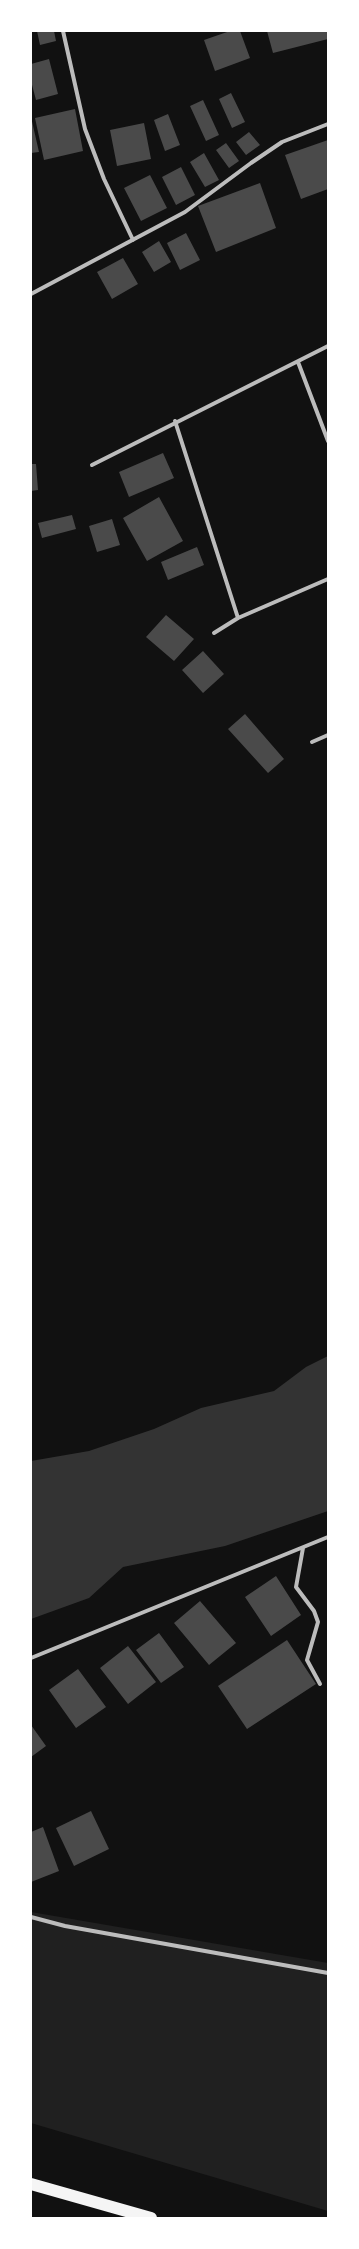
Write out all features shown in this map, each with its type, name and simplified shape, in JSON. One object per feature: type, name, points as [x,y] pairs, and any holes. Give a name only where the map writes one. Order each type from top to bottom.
[{"type":"highway","points":[[31,2184],[151,2218]]},
{"type":"street","points":[[63,31],[85,129],[98,165],[133,240]]},
{"type":"street","points":[[31,294],[185,212],[282,142],[328,124]]},
{"type":"street","points":[[92,465],[175,421],[328,346]]},
{"type":"street","points":[[298,362],[328,441]]},
{"type":"street","points":[[175,421],[238,618]]},
{"type":"street","points":[[214,633],[238,618],[328,578]]},
{"type":"street","points":[[312,742],[328,735]]},
{"type":"street","points":[[31,1658],[328,1537]]},
{"type":"street","points":[[303,1548],[296,1587],[314,1611],[318,1622],[307,1660],[320,1684]]},
{"type":"street","points":[[31,1917],[65,1926],[328,1973]]},
{"type":"shaded area","points":[[328,1356],[328,1511],[225,1546],[123,1567],[89,1598],[31,1619],[31,1461],[89,1451],[154,1429],[201,1408],[274,1391],[306,1367]]},
{"type":"shaded area","points":[[31,1912],[328,1963],[328,2211],[31,2123]]},
{"type":"building","points":[[37,31],[54,31],[56,41],[40,45]]},
{"type":"building","points":[[230,31],[240,31],[250,58],[215,71],[204,40]]},
{"type":"building","points":[[267,31],[328,31],[328,39],[273,53]]},
{"type":"building","points":[[49,59],[58,94],[36,100],[31,81],[31,64]]},
{"type":"building","points":[[231,93],[245,122],[232,128],[219,99]]},
{"type":"building","points":[[203,100],[219,135],[206,141],[190,106]]},
{"type":"building","points":[[75,109],[83,151],[44,160],[35,118]]},
{"type":"building","points":[[168,114],[180,145],[165,151],[154,120]]},
{"type":"building","points":[[31,117],[39,152],[31,153]]},
{"type":"building","points":[[144,123],[151,159],[117,166],[110,130]]},
{"type":"building","points":[[249,132],[260,145],[246,155],[236,142]]},
{"type":"building","points":[[328,140],[328,189],[301,199],[285,155]]},
{"type":"building","points":[[226,143],[239,161],[229,168],[216,150]]},
{"type":"building","points":[[204,153],[219,180],[205,187],[190,162]]},
{"type":"building","points":[[181,167],[195,195],[176,205],[162,177]]},
{"type":"building","points":[[150,175],[167,208],[141,221],[124,188]]},
{"type":"building","points":[[260,183],[276,228],[216,252],[198,206]]},
{"type":"building","points":[[186,233],[200,260],[180,270],[167,243]]},
{"type":"building","points":[[159,241],[171,262],[154,272],[142,252]]},
{"type":"building","points":[[123,258],[138,284],[112,299],[97,272]]},
{"type":"building","points":[[163,453],[174,478],[129,497],[119,472]]},
{"type":"building","points":[[31,464],[36,464],[38,490],[31,491]]},
{"type":"building","points":[[159,497],[183,541],[147,561],[123,518]]},
{"type":"building","points":[[72,515],[76,529],[42,538],[38,523]]},
{"type":"building","points":[[112,519],[120,545],[97,552],[89,526]]},
{"type":"building","points":[[197,547],[204,565],[168,580],[161,562]]},
{"type":"building","points":[[166,615],[194,639],[174,661],[146,637]]},
{"type":"building","points":[[203,651],[224,674],[203,693],[182,670]]},
{"type":"building","points":[[245,714],[284,759],[268,773],[228,729]]},
{"type":"building","points":[[276,1576],[301,1615],[271,1636],[245,1597]]},
{"type":"building","points":[[200,1601],[236,1643],[209,1665],[174,1623]]},
{"type":"building","points":[[159,1633],[184,1667],[161,1683],[136,1650]]},
{"type":"building","points":[[287,1640],[316,1684],[247,1729],[218,1686]]},
{"type":"building","points":[[128,1646],[156,1682],[128,1704],[100,1668]]},
{"type":"building","points":[[78,1669],[106,1707],[76,1728],[49,1690]]},
{"type":"building","points":[[31,1725],[46,1746],[31,1757]]},
{"type":"building","points":[[91,1811],[109,1849],[74,1866],[56,1828]]},
{"type":"building","points":[[43,1827],[59,1871],[31,1882],[31,1832]]}]
